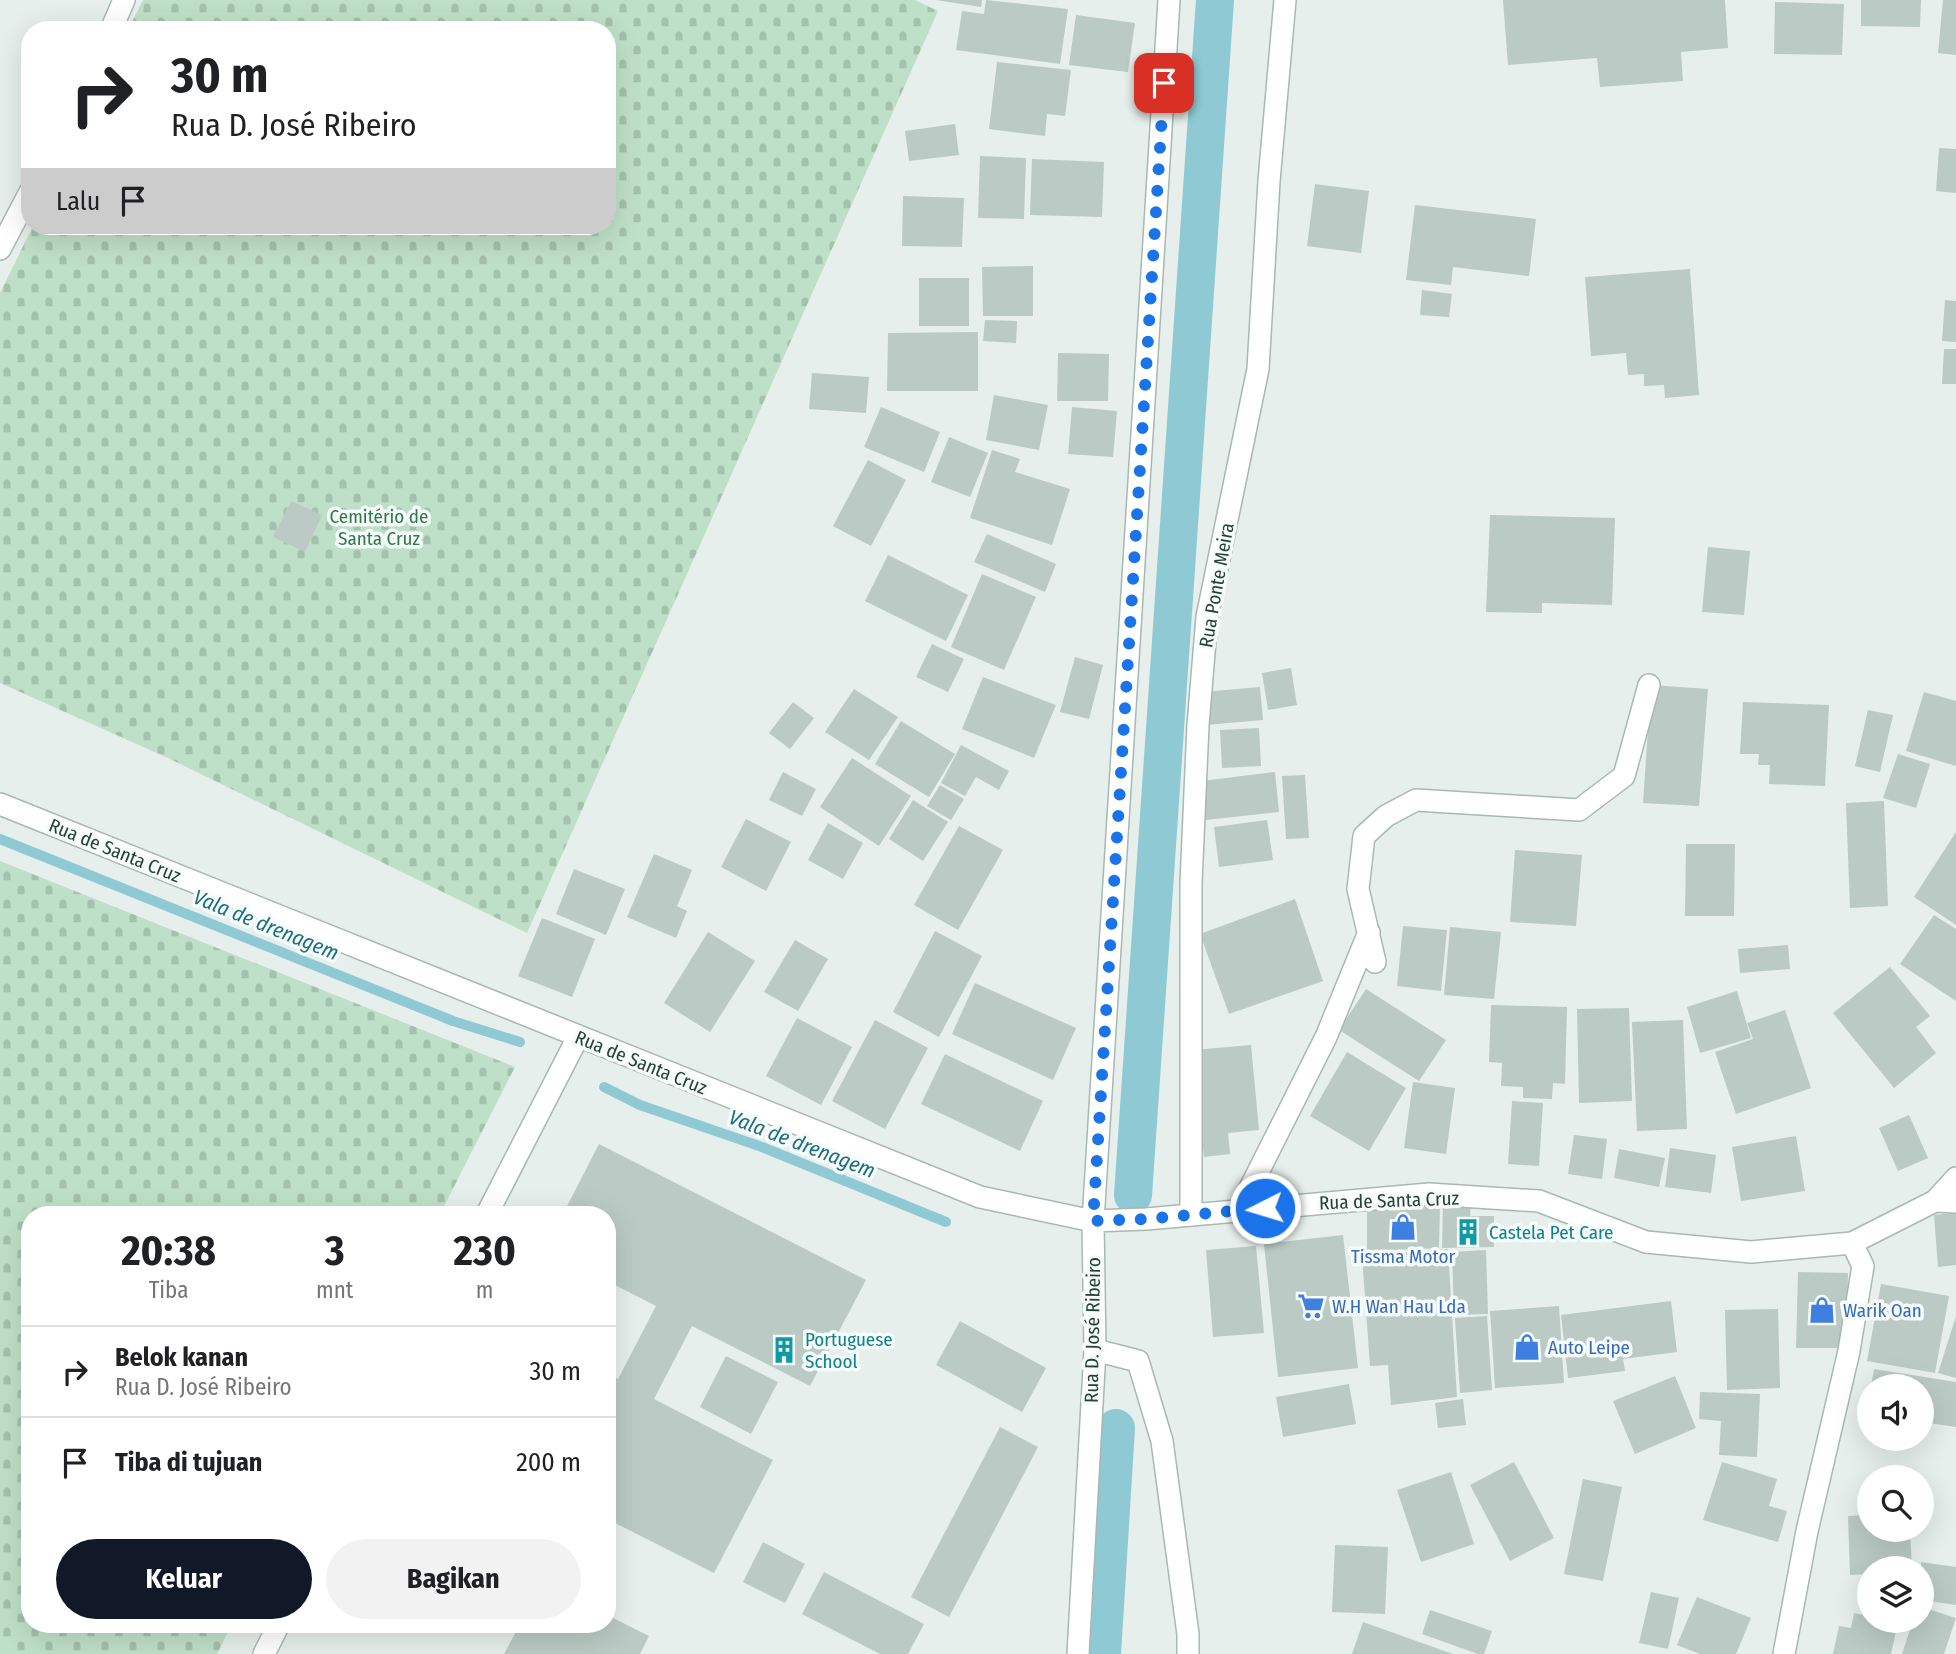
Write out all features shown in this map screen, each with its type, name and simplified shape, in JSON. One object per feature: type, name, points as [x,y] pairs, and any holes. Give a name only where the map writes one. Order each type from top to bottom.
[{"type":"street","points":[[115,21],[124,0]]},
{"type":"street","name":"Rua D. José Ribeiro","points":[[1078,1654],[1095,1350],[1093,1221],[1169,0]]},
{"type":"street","name":"Rua Ponte Meira","points":[[1191,1215],[1191,883],[1198,725],[1207,617],[1258,369],[1269,181],[1285,0]]},
{"type":"street","points":[[0,249],[21,209]]},
{"type":"street","points":[[1375,962],[1358,889],[1364,836],[1386,816],[1416,800],[1579,810],[1624,776],[1649,685]]},
{"type":"street","name":"Rua de Santa Cruz","points":[[0,804],[980,1196],[1093,1221],[1429,1194],[1539,1201],[1646,1242],[1751,1252],[1853,1243],[1946,1201]]},
{"type":"street","points":[[1239,1210],[1326,1037],[1368,932]]},
{"type":"street","points":[[491,1206],[578,1037]]},
{"type":"street","points":[[1946,1201],[1956,1178]]},
{"type":"street","points":[[1784,1654],[1807,1531],[1853,1326],[1863,1266],[1853,1243]]},
{"type":"street","points":[[1095,1350],[1138,1361],[1162,1441],[1188,1634],[1188,1654]]},
{"type":"street","points":[[264,1654],[274,1633]]},
{"type":"green space","name":"Cemitério de Santa Cruz","points":[[143,0],[915,0],[938,11],[527,933],[168,758],[0,683],[0,293],[29,235],[616,235],[616,21],[132,21]]},
{"type":"green space","points":[[0,861],[515,1067],[444,1206],[21,1206],[21,1633],[228,1633],[217,1654],[0,1654]]},
{"type":"building","points":[[936,0],[982,0],[981,7]]},
{"type":"building","points":[[986,0],[1068,9],[1060,64],[956,50],[962,11],[984,14]]},
{"type":"building","points":[[1503,0],[1725,0],[1728,48],[1681,52],[1683,81],[1600,87],[1597,58],[1508,65]]},
{"type":"building","points":[[1861,0],[1921,0],[1920,27],[1861,26]]},
{"type":"building","points":[[1943,0],[1956,0],[1956,55],[1938,53]]},
{"type":"building","points":[[1775,2],[1844,4],[1842,55],[1774,54]]},
{"type":"building","points":[[1076,15],[1135,23],[1128,72],[1069,65]]},
{"type":"building","points":[[997,62],[1071,70],[1065,116],[1047,114],[1045,136],[989,129]]},
{"type":"building","points":[[955,124],[959,155],[909,161],[905,131]]},
{"type":"building","points":[[1939,148],[1956,149],[1956,193],[1936,191]]},
{"type":"building","points":[[980,156],[1026,158],[1024,219],[978,218]]},
{"type":"building","points":[[1032,159],[1104,162],[1102,217],[1030,215]]},
{"type":"building","points":[[1315,184],[1369,191],[1361,253],[1307,246]]},
{"type":"building","points":[[903,196],[964,198],[962,247],[902,246]]},
{"type":"building","points":[[1415,205],[1536,219],[1529,276],[1453,267],[1451,285],[1406,280]]},
{"type":"building","points":[[1033,266],[1033,316],[983,316],[982,267]]},
{"type":"building","points":[[1690,269],[1699,395],[1665,398],[1664,385],[1644,386],[1644,374],[1628,375],[1626,353],[1591,356],[1585,277]]},
{"type":"building","points":[[919,278],[969,278],[969,326],[919,326]]},
{"type":"building","points":[[1422,290],[1452,294],[1449,317],[1420,315]]},
{"type":"building","points":[[1945,300],[1956,301],[1956,342],[1942,341]]},
{"type":"building","points":[[985,320],[1017,321],[1016,343],[983,341]]},
{"type":"building","points":[[978,332],[978,391],[887,391],[888,333]]},
{"type":"building","points":[[1944,349],[1956,349],[1956,384],[1942,384]]},
{"type":"building","points":[[1058,353],[1109,354],[1108,401],[1057,401]]},
{"type":"building","points":[[812,373],[869,377],[866,413],[809,409]]},
{"type":"building","points":[[994,395],[1048,405],[1039,450],[986,440]]},
{"type":"building","points":[[881,407],[940,432],[924,472],[864,447]]},
{"type":"building","points":[[1072,407],[1117,411],[1113,457],[1068,454]]},
{"type":"building","points":[[949,437],[988,453],[970,497],[931,482]]},
{"type":"building","points":[[992,450],[1020,459],[1015,472],[1070,489],[1052,545],[970,518]]},
{"type":"building","points":[[868,460],[906,480],[871,546],[833,526]]},
{"type":"building","points":[[291,501],[322,515],[305,552],[273,537]]},
{"type":"building","points":[[1490,515],[1615,518],[1612,605],[1542,603],[1542,613],[1486,612]]},
{"type":"building","points":[[987,534],[1056,564],[1045,592],[974,562]]},
{"type":"building","points":[[1708,547],[1750,551],[1744,615],[1702,612]]},
{"type":"building","points":[[888,555],[968,595],[946,641],[865,601]]},
{"type":"building","points":[[982,574],[1036,597],[1004,670],[951,647]]},
{"type":"building","points":[[932,644],[964,659],[948,692],[916,677]]},
{"type":"building","points":[[1075,657],[1103,665],[1089,719],[1060,712]]},
{"type":"building","points":[[1291,668],[1297,705],[1268,710],[1262,673]]},
{"type":"building","points":[[983,677],[1056,705],[1034,758],[962,729]]},
{"type":"building","points":[[1651,685],[1708,689],[1699,806],[1643,803]]},
{"type":"building","points":[[1260,687],[1263,720],[1206,725],[1203,692]]},
{"type":"building","points":[[854,689],[898,717],[869,760],[825,732]]},
{"type":"building","points":[[1924,692],[1956,701],[1956,766],[1906,751]]},
{"type":"building","points":[[793,702],[814,718],[790,749],[769,733]]},
{"type":"building","points":[[1743,702],[1829,705],[1825,786],[1769,784],[1770,765],[1758,765],[1759,754],[1740,754]]},
{"type":"building","points":[[1868,710],[1893,715],[1880,772],[1855,766]]},
{"type":"building","points":[[901,721],[955,754],[929,797],[875,764]]},
{"type":"building","points":[[1259,728],[1261,766],[1222,768],[1220,730]]},
{"type":"building","points":[[961,745],[1009,771],[999,790],[976,777],[965,796],[941,783]]},
{"type":"building","points":[[1898,754],[1930,764],[1916,808],[1883,798]]},
{"type":"building","points":[[852,758],[911,796],[879,846],[820,807]]},
{"type":"building","points":[[783,772],[816,789],[802,816],[769,800]]},
{"type":"building","points":[[1275,772],[1279,812],[1206,820],[1202,781]]},
{"type":"building","points":[[1305,775],[1309,838],[1286,839],[1282,776]]},
{"type":"building","points":[[940,785],[964,799],[951,820],[927,806]]},
{"type":"building","points":[[913,800],[948,822],[923,861],[889,839]]},
{"type":"building","points":[[1884,801],[1888,906],[1850,908],[1846,803]]},
{"type":"building","points":[[746,819],[791,842],[766,891],[721,867]]},
{"type":"building","points":[[1267,820],[1273,860],[1219,867],[1214,827]]},
{"type":"building","points":[[828,823],[863,843],[843,879],[808,860]]},
{"type":"building","points":[[959,826],[1003,850],[958,930],[914,905]]},
{"type":"building","points":[[1956,832],[1956,925],[1914,897]]},
{"type":"building","points":[[1686,844],[1735,844],[1734,916],[1685,916]]},
{"type":"building","points":[[1515,850],[1582,855],[1576,926],[1510,922]]},
{"type":"building","points":[[654,854],[692,870],[677,906],[687,911],[676,938],[627,917]]},
{"type":"building","points":[[574,869],[625,889],[606,935],[556,914]]},
{"type":"building","points":[[1295,899],[1323,981],[1229,1014],[1200,934]]},
{"type":"building","points":[[1934,915],[1956,929],[1956,1001],[1900,964]]},
{"type":"building","points":[[542,918],[595,939],[572,997],[518,976]]},
{"type":"building","points":[[1403,926],[1447,930],[1441,991],[1397,986]]},
{"type":"building","points":[[1450,927],[1501,932],[1494,999],[1444,995]]},
{"type":"building","points":[[935,931],[982,956],[939,1037],[893,1012]]},
{"type":"building","points":[[708,932],[755,961],[710,1032],[664,1003]]},
{"type":"building","points":[[795,940],[828,959],[798,1011],[764,992]]},
{"type":"building","points":[[1788,945],[1790,969],[1740,973],[1738,949]]},
{"type":"building","points":[[1890,967],[1930,1016],[1916,1027],[1936,1053],[1894,1088],[1833,1013]]},
{"type":"building","points":[[975,983],[1076,1028],[1053,1080],[952,1034]]},
{"type":"building","points":[[1366,989],[1446,1040],[1419,1081],[1339,1030]]},
{"type":"building","points":[[1737,991],[1751,1038],[1700,1053],[1687,1007]]},
{"type":"building","points":[[1491,1005],[1567,1007],[1565,1084],[1553,1083],[1552,1099],[1523,1098],[1523,1087],[1501,1086],[1502,1063],[1489,1062]]},
{"type":"building","points":[[1629,1008],[1632,1101],[1579,1103],[1577,1009]]},
{"type":"building","points":[[1785,1010],[1811,1088],[1736,1114],[1715,1052],[1753,1039],[1747,1023]]},
{"type":"building","points":[[797,1018],[852,1047],[821,1105],[766,1076]]},
{"type":"building","points":[[875,1020],[928,1048],[885,1129],[832,1101]]},
{"type":"building","points":[[1683,1020],[1687,1129],[1637,1131],[1632,1022]]},
{"type":"building","points":[[1251,1045],[1259,1130],[1228,1133],[1230,1154],[1204,1157],[1194,1050]]},
{"type":"building","points":[[1347,1052],[1406,1088],[1369,1151],[1310,1116]]},
{"type":"building","points":[[945,1054],[1043,1101],[1020,1151],[921,1104]]},
{"type":"building","points":[[1413,1082],[1455,1088],[1446,1154],[1404,1148]]},
{"type":"building","points":[[1512,1101],[1543,1103],[1539,1166],[1508,1164]]},
{"type":"building","points":[[1909,1115],[1928,1158],[1898,1171],[1879,1128]]},
{"type":"building","points":[[1574,1135],[1607,1139],[1602,1179],[1568,1174]]},
{"type":"building","points":[[1796,1136],[1805,1191],[1741,1201],[1732,1147]]},
{"type":"building","name":"Portuguese School","points":[[599,1144],[866,1280],[810,1386],[692,1326],[654,1399],[773,1460],[714,1573],[616,1524],[616,1378],[618,1379],[656,1306],[616,1286],[616,1206],[567,1206]]},
{"type":"building","points":[[1670,1148],[1716,1155],[1711,1193],[1665,1187]]},
{"type":"building","points":[[1619,1149],[1665,1158],[1659,1187],[1614,1178]]},
{"type":"building","name":"Castela Pet Care","points":[[1443,1202],[1471,1202],[1470,1216],[1494,1216],[1494,1247],[1442,1248]]},
{"type":"building","name":"Tissma Motor","points":[[1440,1205],[1439,1248],[1367,1251],[1367,1207]]},
{"type":"building","points":[[1956,1213],[1956,1265],[1938,1267],[1934,1215]]},
{"type":"building","name":"W.H Wan Hau Lda","points":[[1343,1235],[1358,1368],[1278,1377],[1264,1244]]},
{"type":"building","points":[[1256,1246],[1264,1333],[1213,1337],[1206,1250]]},
{"type":"building","points":[[1448,1249],[1457,1397],[1391,1405],[1388,1365],[1370,1366],[1362,1256]]},
{"type":"building","points":[[1486,1250],[1488,1314],[1454,1315],[1452,1252]]},
{"type":"building","name":"Warik Oan","points":[[1798,1272],[1848,1273],[1847,1348],[1796,1348]]},
{"type":"building","points":[[1881,1284],[1949,1296],[1935,1373],[1867,1361]]},
{"type":"building","points":[[1671,1301],[1677,1352],[1623,1359],[1625,1371],[1568,1378],[1561,1315]]},
{"type":"building","name":"Auto Leipe","points":[[1559,1306],[1564,1383],[1495,1388],[1490,1311]]},
{"type":"building","points":[[1778,1309],[1780,1388],[1727,1390],[1725,1310]]},
{"type":"building","points":[[1487,1316],[1492,1390],[1460,1393],[1455,1318]]},
{"type":"building","points":[[1956,1316],[1956,1378],[1938,1373]]},
{"type":"building","points":[[960,1321],[1046,1368],[1022,1412],[936,1365]]},
{"type":"building","points":[[726,1356],[778,1382],[751,1434],[700,1407]]},
{"type":"building","points":[[1874,1369],[1906,1374],[1873,1374]]},
{"type":"building","points":[[1675,1376],[1696,1428],[1635,1454],[1613,1401]]},
{"type":"building","points":[[1934,1379],[1956,1382],[1956,1427],[1934,1424]]},
{"type":"building","points":[[1349,1384],[1356,1424],[1283,1437],[1276,1397]]},
{"type":"building","points":[[1700,1392],[1760,1394],[1757,1457],[1719,1455],[1721,1421],[1699,1419]]},
{"type":"building","points":[[1463,1399],[1466,1425],[1438,1428],[1435,1403]]},
{"type":"building","points":[[1000,1427],[1038,1447],[949,1617],[911,1597]]},
{"type":"building","points":[[1514,1462],[1554,1538],[1510,1561],[1470,1485]]},
{"type":"building","points":[[1722,1462],[1777,1479],[1769,1506],[1787,1511],[1778,1542],[1703,1520]]},
{"type":"building","points":[[1451,1472],[1474,1544],[1421,1562],[1397,1490]]},
{"type":"building","points":[[1583,1479],[1622,1487],[1603,1581],[1564,1574]]},
{"type":"building","points":[[1848,1516],[1857,1516],[1857,1542],[1911,1542],[1911,1556],[1857,1556],[1857,1575],[1850,1575]]},
{"type":"building","points":[[763,1542],[805,1564],[785,1603],[743,1582]]},
{"type":"building","points":[[1335,1545],[1388,1547],[1385,1614],[1332,1612]]},
{"type":"building","points":[[1934,1564],[1956,1567],[1956,1605],[1934,1602]]},
{"type":"building","points":[[824,1572],[924,1624],[908,1654],[880,1654],[802,1614]]},
{"type":"building","points":[[1651,1592],[1679,1598],[1668,1649],[1639,1643]]},
{"type":"building","points":[[1697,1597],[1751,1618],[1736,1654],[1700,1654],[1677,1645]]},
{"type":"building","points":[[1430,1610],[1492,1631],[1484,1654],[1422,1634]]},
{"type":"building","points":[[1934,1611],[1956,1618],[1944,1654],[1902,1654],[1909,1633],[1934,1633]]},
{"type":"building","points":[[1854,1613],[1857,1614],[1857,1633],[1896,1633],[1891,1654],[1833,1654],[1839,1626],[1851,1628]]},
{"type":"building","points":[[616,1620],[649,1636],[640,1654],[504,1654],[515,1633],[616,1633]]},
{"type":"building","points":[[1363,1622],[1453,1654],[1352,1654]]},
{"type":"waterway","points":[[1133,1195],[1215,0]]},
{"type":"waterway","name":"Vala de drenagem","points":[[0,839],[453,1021],[520,1042]]},
{"type":"waterway","name":"Vala de drenagem","points":[[604,1087],[640,1105],[762,1147],[946,1222]]},
{"type":"waterway","points":[[1102,1654],[1116,1428]]},
{"type":"place","name":"Tissma Motor","points":[[1403,1227]]},
{"type":"place","name":"Castela Pet Care","points":[[1468,1232]]},
{"type":"place","name":"W.H Wan Hau Lda","points":[[1311,1306]]},
{"type":"place","name":"Warik Oan","points":[[1822,1310]]},
{"type":"place","name":"Auto Leipe","points":[[1527,1347]]},
{"type":"place","name":"Portuguese School","points":[[784,1350]]},
{"type":"route","points":[[1164,83],[1093,1221],[1265,1208]]}]
